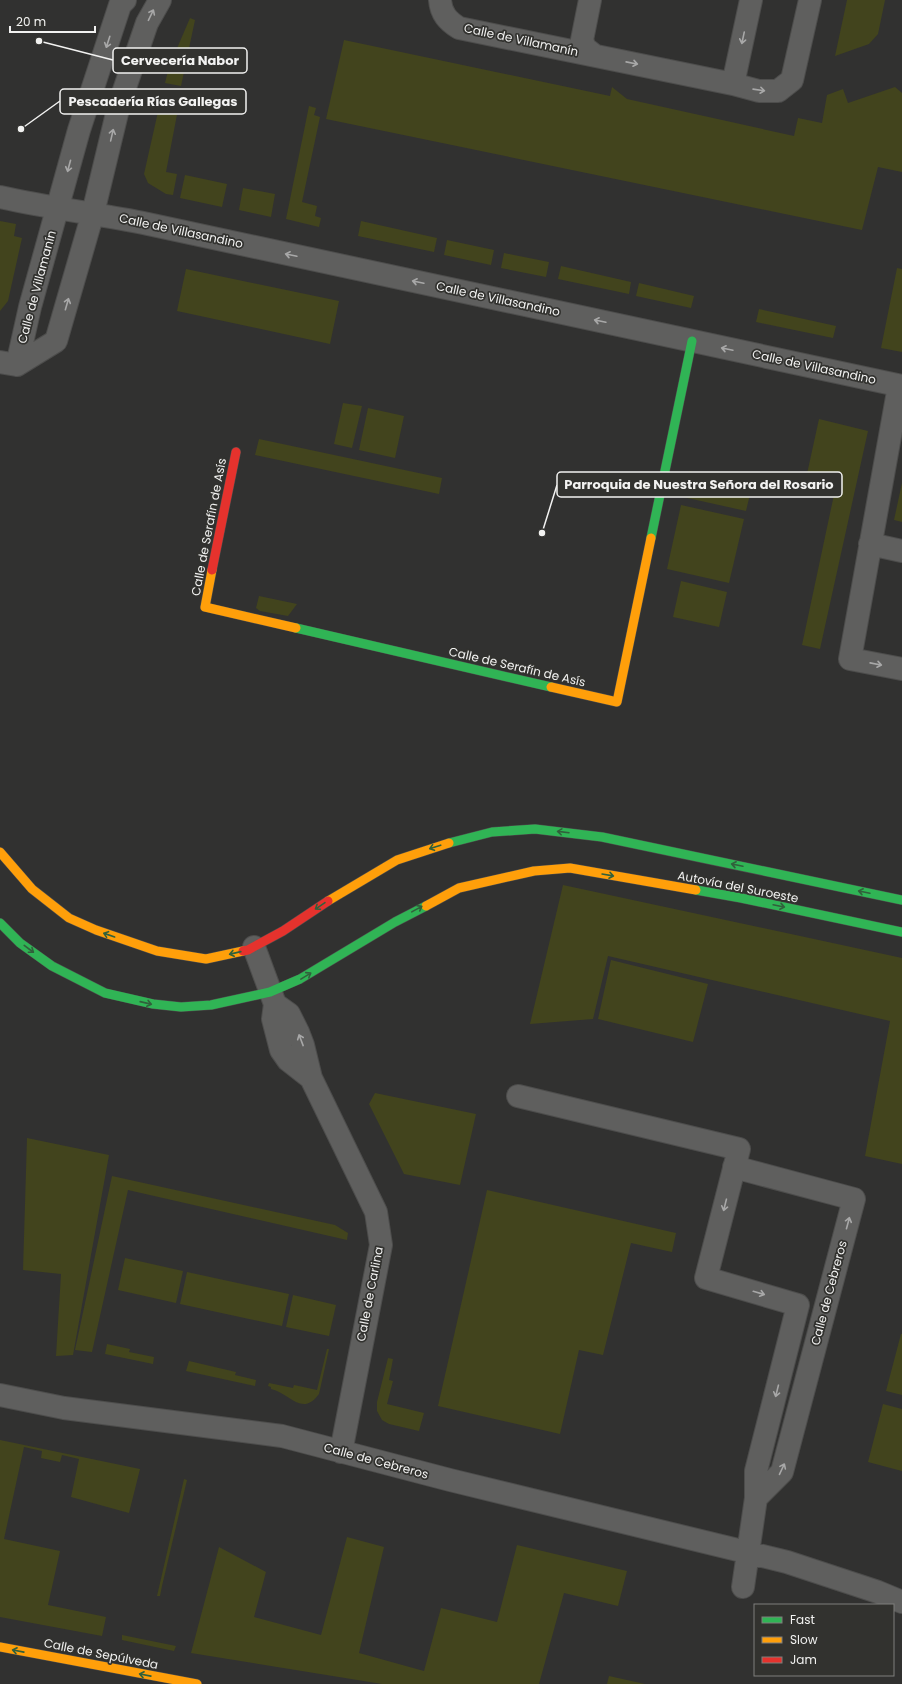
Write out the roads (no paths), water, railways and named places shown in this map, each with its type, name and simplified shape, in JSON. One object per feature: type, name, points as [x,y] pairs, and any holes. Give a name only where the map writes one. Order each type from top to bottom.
[{"type":"main road","name":"Calle de Serafín de Asís","points":[[236,452],[206,607],[617,702],[692,341]]},
{"type":"main road","name":"Autovía del Suroeste","points":[[0,852],[32,889],[69,918],[96,930],[158,951],[206,959],[248,950],[254,947],[283,931],[340,893],[397,860],[450,843],[492,832],[535,829],[602,837],[902,900]]},
{"type":"main road","name":"Autovía del Suroeste","points":[[0,923],[20,943],[52,966],[105,993],[153,1004],[181,1007],[273,998],[300,979],[395,922],[459,888],[497,878],[534,871],[570,868],[741,898],[902,932]]},
{"type":"main road","name":"Calle de Sepúlveda","points":[[0,1648],[198,1684]]},
{"type":"street","name":"Calle de Villamanín","points":[[9,363],[56,341],[93,213],[118,105],[147,24],[160,0]]},
{"type":"street","name":"Calle de Villamanín","points":[[440,0],[440,8],[448,21],[459,28],[733,84],[760,91],[778,91],[792,80],[810,0]]},
{"type":"street","points":[[733,84],[751,0]]},
{"type":"street","name":"Calle de Villamanín","points":[[584,1],[582,40],[585,48],[594,55]]},
{"type":"street","name":"Calle de Villamanín","points":[[118,105],[116,68],[126,36],[123,3]]},
{"type":"street","name":"Calle de Villamanín","points":[[9,363],[30,306],[79,130],[123,3]]},
{"type":"street","points":[[0,197],[46,205],[58,209],[93,213]]},
{"type":"street","name":"Calle de Villasandino","points":[[93,213],[901,386]]},
{"type":"street","points":[[901,386],[870,544],[850,659],[902,669]]},
{"type":"street","points":[[870,544],[902,551]]},
{"type":"street","points":[[254,947],[273,998]]},
{"type":"street","name":"Calle de Carlina","points":[[273,998],[289,1014],[304,1045],[311,1078],[376,1212],[381,1245],[341,1452]]},
{"type":"street","points":[[518,1096],[739,1149],[706,1278],[798,1305],[756,1471],[756,1498],[743,1587]]},
{"type":"street","name":"Calle de Cebreros","points":[[734,1167],[854,1199],[782,1472],[756,1498]]},
{"type":"street","name":"Calle de Cebreros","points":[[0,1395],[64,1408],[282,1436],[795,1565],[878,1592],[902,1602]]},
{"type":"place","name":"Cervecería Nabor","points":[[39,41]]},
{"type":"place","name":"Pescadería Rías Gallegas","points":[[21,129]]},
{"type":"place","name":"Parroquia de Nuestra Señora del Rosario","points":[[542,533]]}]
